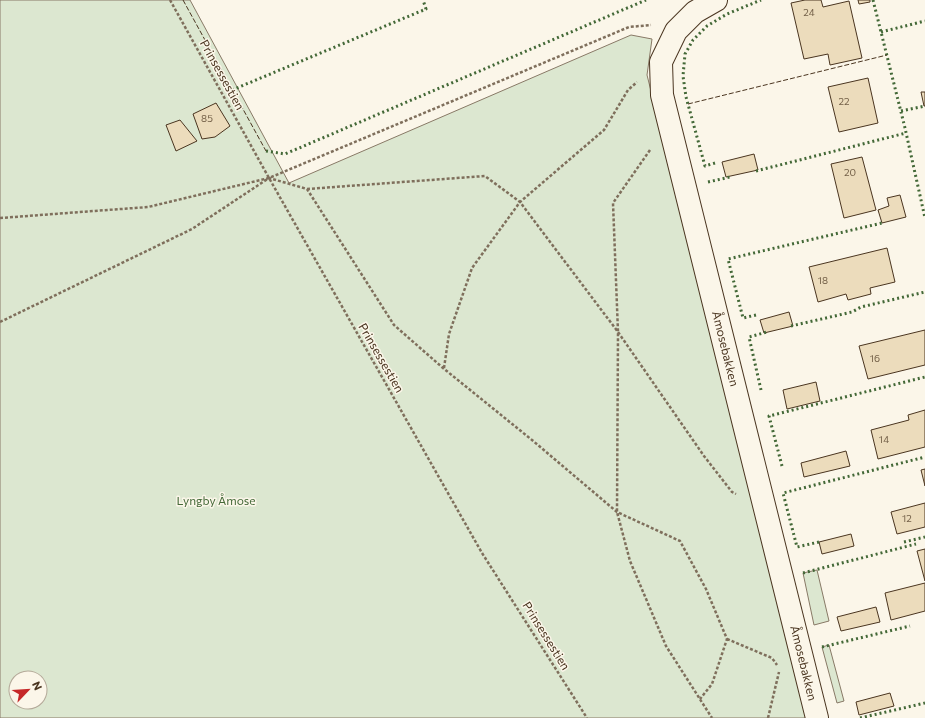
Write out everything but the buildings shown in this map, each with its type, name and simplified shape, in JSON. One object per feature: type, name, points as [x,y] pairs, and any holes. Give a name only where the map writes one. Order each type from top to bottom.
[{"type":"street","name":"Åmosebakken","points":[[716,0],[696,12],[676,31],[661,62],[662,95],[817,718]]},
{"type":"path","name":"Prinsessestien","points":[[170,0],[269,178],[482,553],[587,718]]},
{"type":"path","points":[[0,218],[148,207],[269,178],[629,27],[649,25],[676,31]]},
{"type":"path","points":[[443,368],[449,334],[472,268],[520,202],[604,130],[628,90],[661,62]]},
{"type":"path","points":[[669,123],[612,203],[618,332],[617,512],[630,561],[666,646],[712,718]]},
{"type":"path","points":[[269,178],[307,189],[485,176],[520,202],[618,332],[704,456],[732,492],[764,503]]},
{"type":"path","points":[[0,322],[192,230],[269,178]]},
{"type":"path","points":[[307,189],[394,325],[443,368],[532,440],[617,512],[680,541],[706,589],[727,639],[712,684],[700,699]]},
{"type":"path","points":[[727,639],[772,658],[780,669],[768,718]]},
{"type":"green space","name":"Lyngby Åmose","points":[[0,0],[190,0],[289,183],[631,35],[652,39],[647,75],[808,718],[0,718]]},
{"type":"green space","points":[[817,570],[829,621],[814,625],[803,573]]},
{"type":"green space","points":[[829,645],[844,701],[837,703],[822,647]]},
{"type":"hedge","points":[[232,90],[426,9],[423,0]]},
{"type":"hedge","points":[[266,151],[285,154],[646,0]]},
{"type":"hedge","points":[[715,163],[705,166],[686,97],[683,76],[685,54],[693,40],[707,26],[727,14],[761,0]]},
{"type":"hedge","points":[[873,0],[905,128],[925,218]]},
{"type":"hedge","points":[[881,32],[925,21]]},
{"type":"hedge","points":[[901,111],[925,106]]},
{"type":"hedge","points":[[756,171],[906,133]]},
{"type":"hedge","points":[[708,182],[730,177]]},
{"type":"hedge","points":[[756,315],[743,318],[728,259],[882,223]]},
{"type":"hedge","points":[[791,326],[852,312],[861,307],[925,292]]},
{"type":"hedge","points":[[761,390],[749,337],[767,332]]},
{"type":"hedge","points":[[782,466],[769,416],[925,377]]},
{"type":"hedge","points":[[819,542],[797,547],[783,493],[925,457]]},
{"type":"hedge","points":[[904,542],[925,537]]},
{"type":"hedge","points":[[803,573],[916,544]]},
{"type":"hedge","points":[[822,647],[910,626]]},
{"type":"hedge","points":[[860,718],[925,703]]},
{"type":"fence","points":[[183,0],[266,151]]},
{"type":"fence","points":[[688,104],[887,55]]}]
